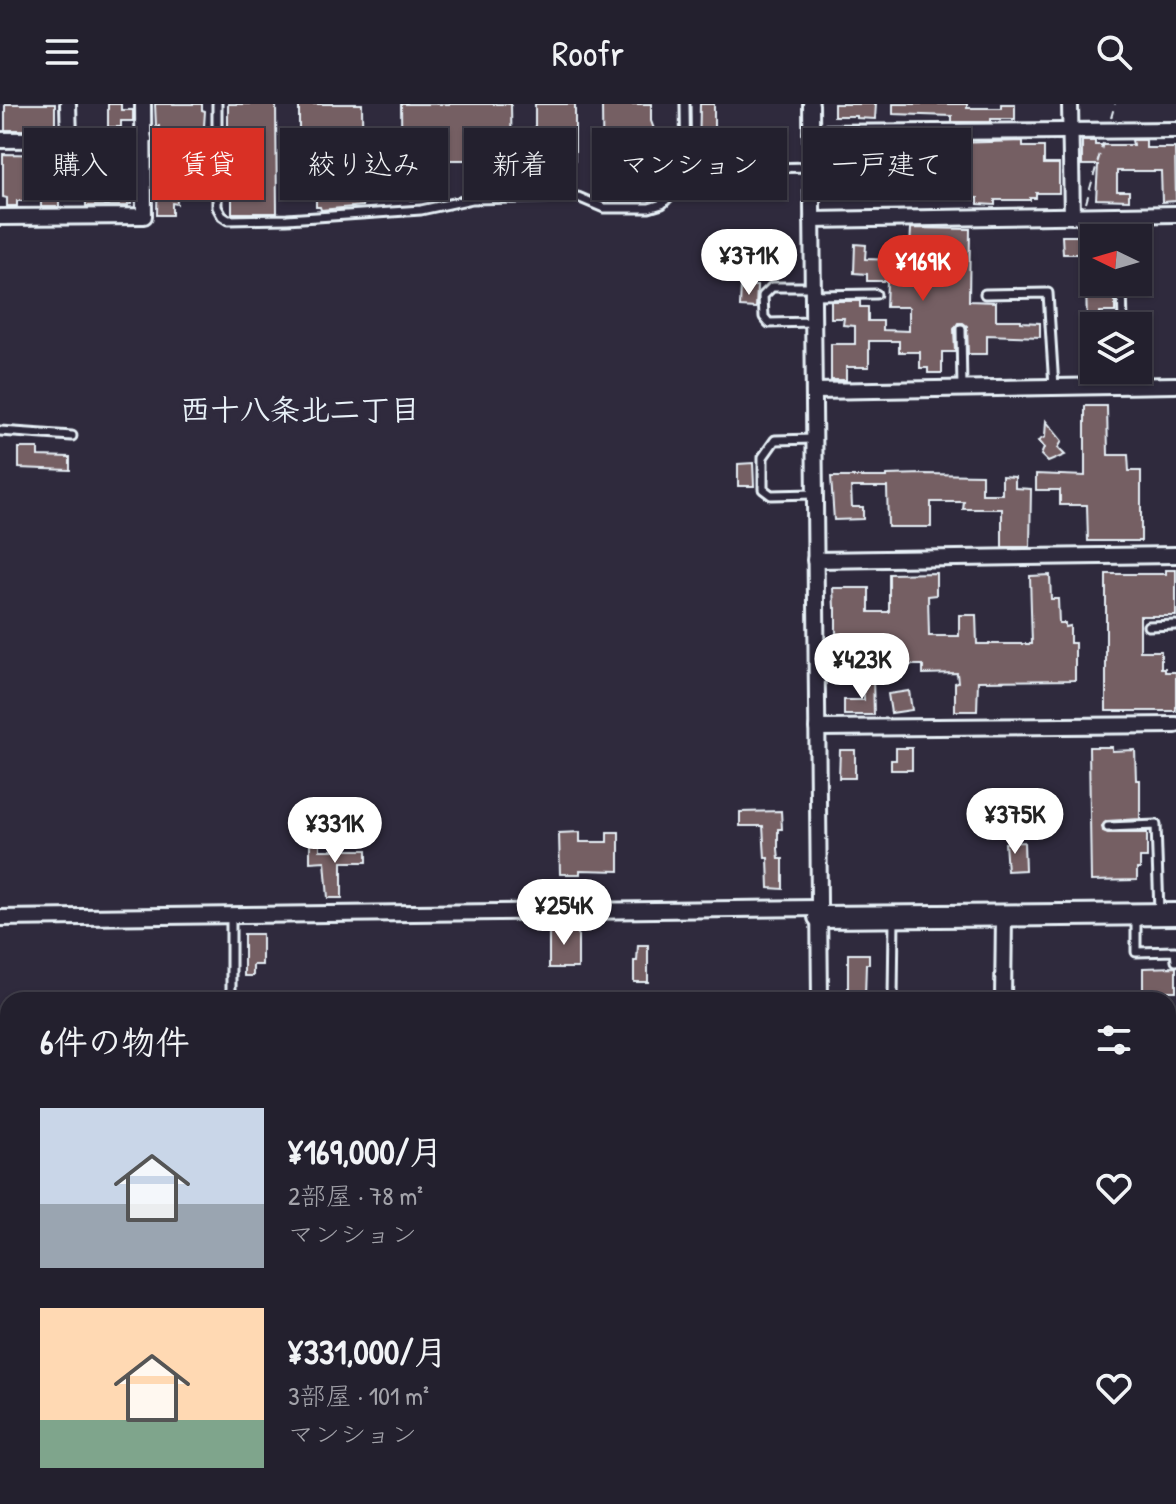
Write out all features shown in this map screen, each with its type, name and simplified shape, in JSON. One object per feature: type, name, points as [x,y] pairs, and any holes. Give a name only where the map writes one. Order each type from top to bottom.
[{"type":"street","points":[[68,104],[69,128]]},
{"type":"street","points":[[0,217],[144,216],[143,104]]},
{"type":"street","points":[[811,104],[811,128]]},
{"type":"street","points":[[1070,104],[1077,216]]},
{"type":"street","points":[[971,132],[1176,130]]},
{"type":"street","points":[[136,139],[144,139]]},
{"type":"street","points":[[0,140],[24,140]]},
{"type":"street","points":[[812,200],[820,992]]},
{"type":"street","points":[[812,220],[1176,214]]},
{"type":"street","points":[[814,391],[1176,385]]},
{"type":"street","points":[[815,560],[1176,555]]},
{"type":"street","points":[[817,728],[1176,725]]},
{"type":"street","points":[[0,918],[819,912],[894,916],[1168,914]]},
{"type":"street","points":[[1003,992],[1004,915]]},
{"type":"lane","points":[[217,104],[217,207],[228,220],[303,219],[421,210],[472,199],[578,197],[604,208],[649,208],[666,200]]},
{"type":"lane","points":[[685,104],[685,128]]},
{"type":"lane","points":[[1121,215],[1121,224]]},
{"type":"lane","points":[[813,322],[769,323],[764,317],[763,296],[772,287],[876,294]]},
{"type":"lane","points":[[985,294],[1048,293],[1054,387]]},
{"type":"lane","points":[[961,329],[962,389]]},
{"type":"lane","points":[[0,431],[72,436]]},
{"type":"lane","points":[[814,439],[775,440],[763,457],[763,489],[771,495],[815,494]]},
{"type":"lane","points":[[1148,626],[1176,625]]},
{"type":"lane","points":[[1108,827],[1156,825],[1168,914]]},
{"type":"lane","points":[[1136,914],[1136,952],[1175,951],[1176,961]]},
{"type":"lane","points":[[231,915],[231,992]]},
{"type":"lane","points":[[893,992],[894,916]]},
{"type":"path","points":[[1077,216],[1115,104]]},
{"type":"building","points":[[5,104],[55,104],[55,128],[5,130]]},
{"type":"building","points":[[108,104],[121,104],[121,110],[133,110],[133,121],[121,121],[121,127],[108,127]]},
{"type":"building","points":[[155,104],[202,104],[205,111],[204,128],[156,126]]},
{"type":"building","points":[[228,104],[276,104],[277,213],[232,213],[232,200],[264,200],[264,128],[228,128]]},
{"type":"building","points":[[299,104],[362,104],[362,128],[299,128]]},
{"type":"building","points":[[401,104],[511,104],[511,128],[464,128],[464,160],[448,160],[448,128],[401,128]]},
{"type":"building","points":[[535,104],[575,104],[575,128],[535,128]]},
{"type":"building","points":[[602,104],[651,104],[654,128],[602,128]]},
{"type":"building","points":[[700,104],[714,104],[714,128],[700,128]]},
{"type":"building","points":[[834,104],[876,104],[875,119],[834,116]]},
{"type":"building","points":[[893,104],[967,104],[967,108],[1001,108],[1001,104],[1015,104],[1015,119],[952,122],[952,116],[893,114]]},
{"type":"building","points":[[1132,140],[1146,140],[1146,148],[1175,148],[1176,201],[1162,202],[1161,171],[1117,171],[1117,191],[1129,191],[1129,200],[1096,199],[1098,165],[1082,165],[1082,141],[1095,141],[1095,145],[1133,145]]},
{"type":"building","points":[[1023,141],[1023,147],[1044,147],[1044,164],[1059,164],[1059,193],[1036,193],[1036,198],[1030,200],[995,200],[995,205],[978,204],[978,198],[971,198],[971,143]]},
{"type":"building","points":[[3,154],[24,154],[24,200],[59,200],[59,207],[41,207],[41,201],[17,201],[17,206],[7,206],[7,198],[3,197]]},
{"type":"building","points":[[86,200],[131,200],[128,206],[86,206]]},
{"type":"building","points":[[157,200],[177,200],[177,204],[172,203],[172,215],[157,215]]},
{"type":"building","points":[[316,200],[363,200],[363,206],[321,210],[316,207]]},
{"type":"building","points":[[911,228],[970,229],[969,301],[996,302],[996,320],[1040,323],[1040,337],[987,335],[987,354],[968,354],[967,326],[958,323],[954,329],[955,352],[942,352],[942,373],[928,373],[928,368],[920,368],[920,352],[899,352],[899,341],[869,341],[869,367],[846,367],[846,380],[831,380],[831,344],[855,344],[855,326],[843,325],[844,318],[831,318],[831,301],[860,301],[860,307],[868,307],[868,321],[883,321],[883,330],[909,331],[909,307],[886,307],[887,281],[867,281],[867,274],[854,273],[855,244],[866,245],[865,259],[896,260],[896,249],[910,250]]},
{"type":"building","points":[[1062,236],[1080,236],[1080,254],[1063,254]]},
{"type":"building","points":[[741,286],[757,286],[756,308],[740,307]]},
{"type":"building","points":[[1086,296],[1115,296],[1115,312],[1087,312]]},
{"type":"building","points":[[1085,406],[1107,406],[1108,455],[1128,455],[1129,471],[1141,471],[1141,541],[1088,541],[1087,505],[1060,505],[1060,490],[1036,490],[1036,474],[1085,476]]},
{"type":"building","points":[[1046,421],[1062,441],[1058,448],[1065,455],[1048,462],[1041,455],[1044,448],[1038,441],[1045,437]]},
{"type":"building","points":[[19,448],[38,448],[38,456],[70,457],[70,470],[19,468]]},
{"type":"building","points":[[753,463],[754,486],[738,486],[738,464]]},
{"type":"building","points":[[982,475],[982,494],[1002,494],[1002,476],[1015,477],[1015,488],[1031,489],[1030,547],[1002,547],[1002,509],[963,509],[964,502],[931,502],[931,527],[888,527],[887,487],[851,487],[852,507],[863,507],[863,519],[834,520],[831,477]]},
{"type":"building","points":[[1166,570],[1176,570],[1176,616],[1140,616],[1140,651],[1161,651],[1161,668],[1165,668],[1165,672],[1176,672],[1176,711],[1106,711],[1106,574],[1166,574]]},
{"type":"building","points":[[936,573],[936,595],[928,596],[929,636],[959,636],[959,615],[976,615],[977,644],[1032,644],[1030,576],[1050,575],[1051,599],[1058,599],[1059,623],[1070,626],[1070,643],[1075,643],[1075,680],[978,681],[977,711],[955,711],[957,673],[923,674],[923,665],[903,665],[903,644],[836,644],[833,588],[869,588],[869,612],[889,612],[889,574]]},
{"type":"building","points":[[863,677],[873,677],[874,715],[844,715],[844,700],[864,700]]},
{"type":"building","points":[[909,691],[912,710],[891,713],[888,694]]},
{"type":"building","points":[[1089,747],[1112,747],[1112,751],[1135,750],[1136,780],[1140,780],[1140,819],[1107,821],[1102,826],[1103,831],[1108,833],[1147,833],[1147,858],[1140,858],[1137,880],[1091,881]]},
{"type":"building","points":[[896,748],[912,748],[912,770],[891,770],[891,760],[896,760]]},
{"type":"building","points":[[840,750],[855,750],[855,778],[839,778]]},
{"type":"building","points":[[781,811],[782,829],[778,829],[778,849],[779,859],[783,859],[783,889],[769,888],[763,826],[740,826],[740,812]]},
{"type":"building","points":[[580,832],[580,842],[607,842],[607,832],[619,832],[619,871],[580,870],[580,874],[560,874],[559,833]]},
{"type":"building","points":[[310,841],[320,841],[320,850],[367,850],[367,862],[342,862],[342,898],[328,898],[325,861],[310,862]]},
{"type":"building","points":[[1024,842],[1025,870],[1007,871],[1005,843]]},
{"type":"building","points":[[578,925],[578,968],[549,968],[549,926]]},
{"type":"building","points":[[244,934],[262,934],[262,965],[253,965],[253,976],[244,976]]},
{"type":"building","points":[[638,945],[648,945],[648,982],[634,982]]},
{"type":"building","points":[[848,954],[869,954],[865,992],[848,992]]},
{"type":"building","points":[[1176,967],[1176,991],[1143,991],[1143,968]]},
{"type":"district","name":"西十八条北二丁目","points":[[300,410]]}]
